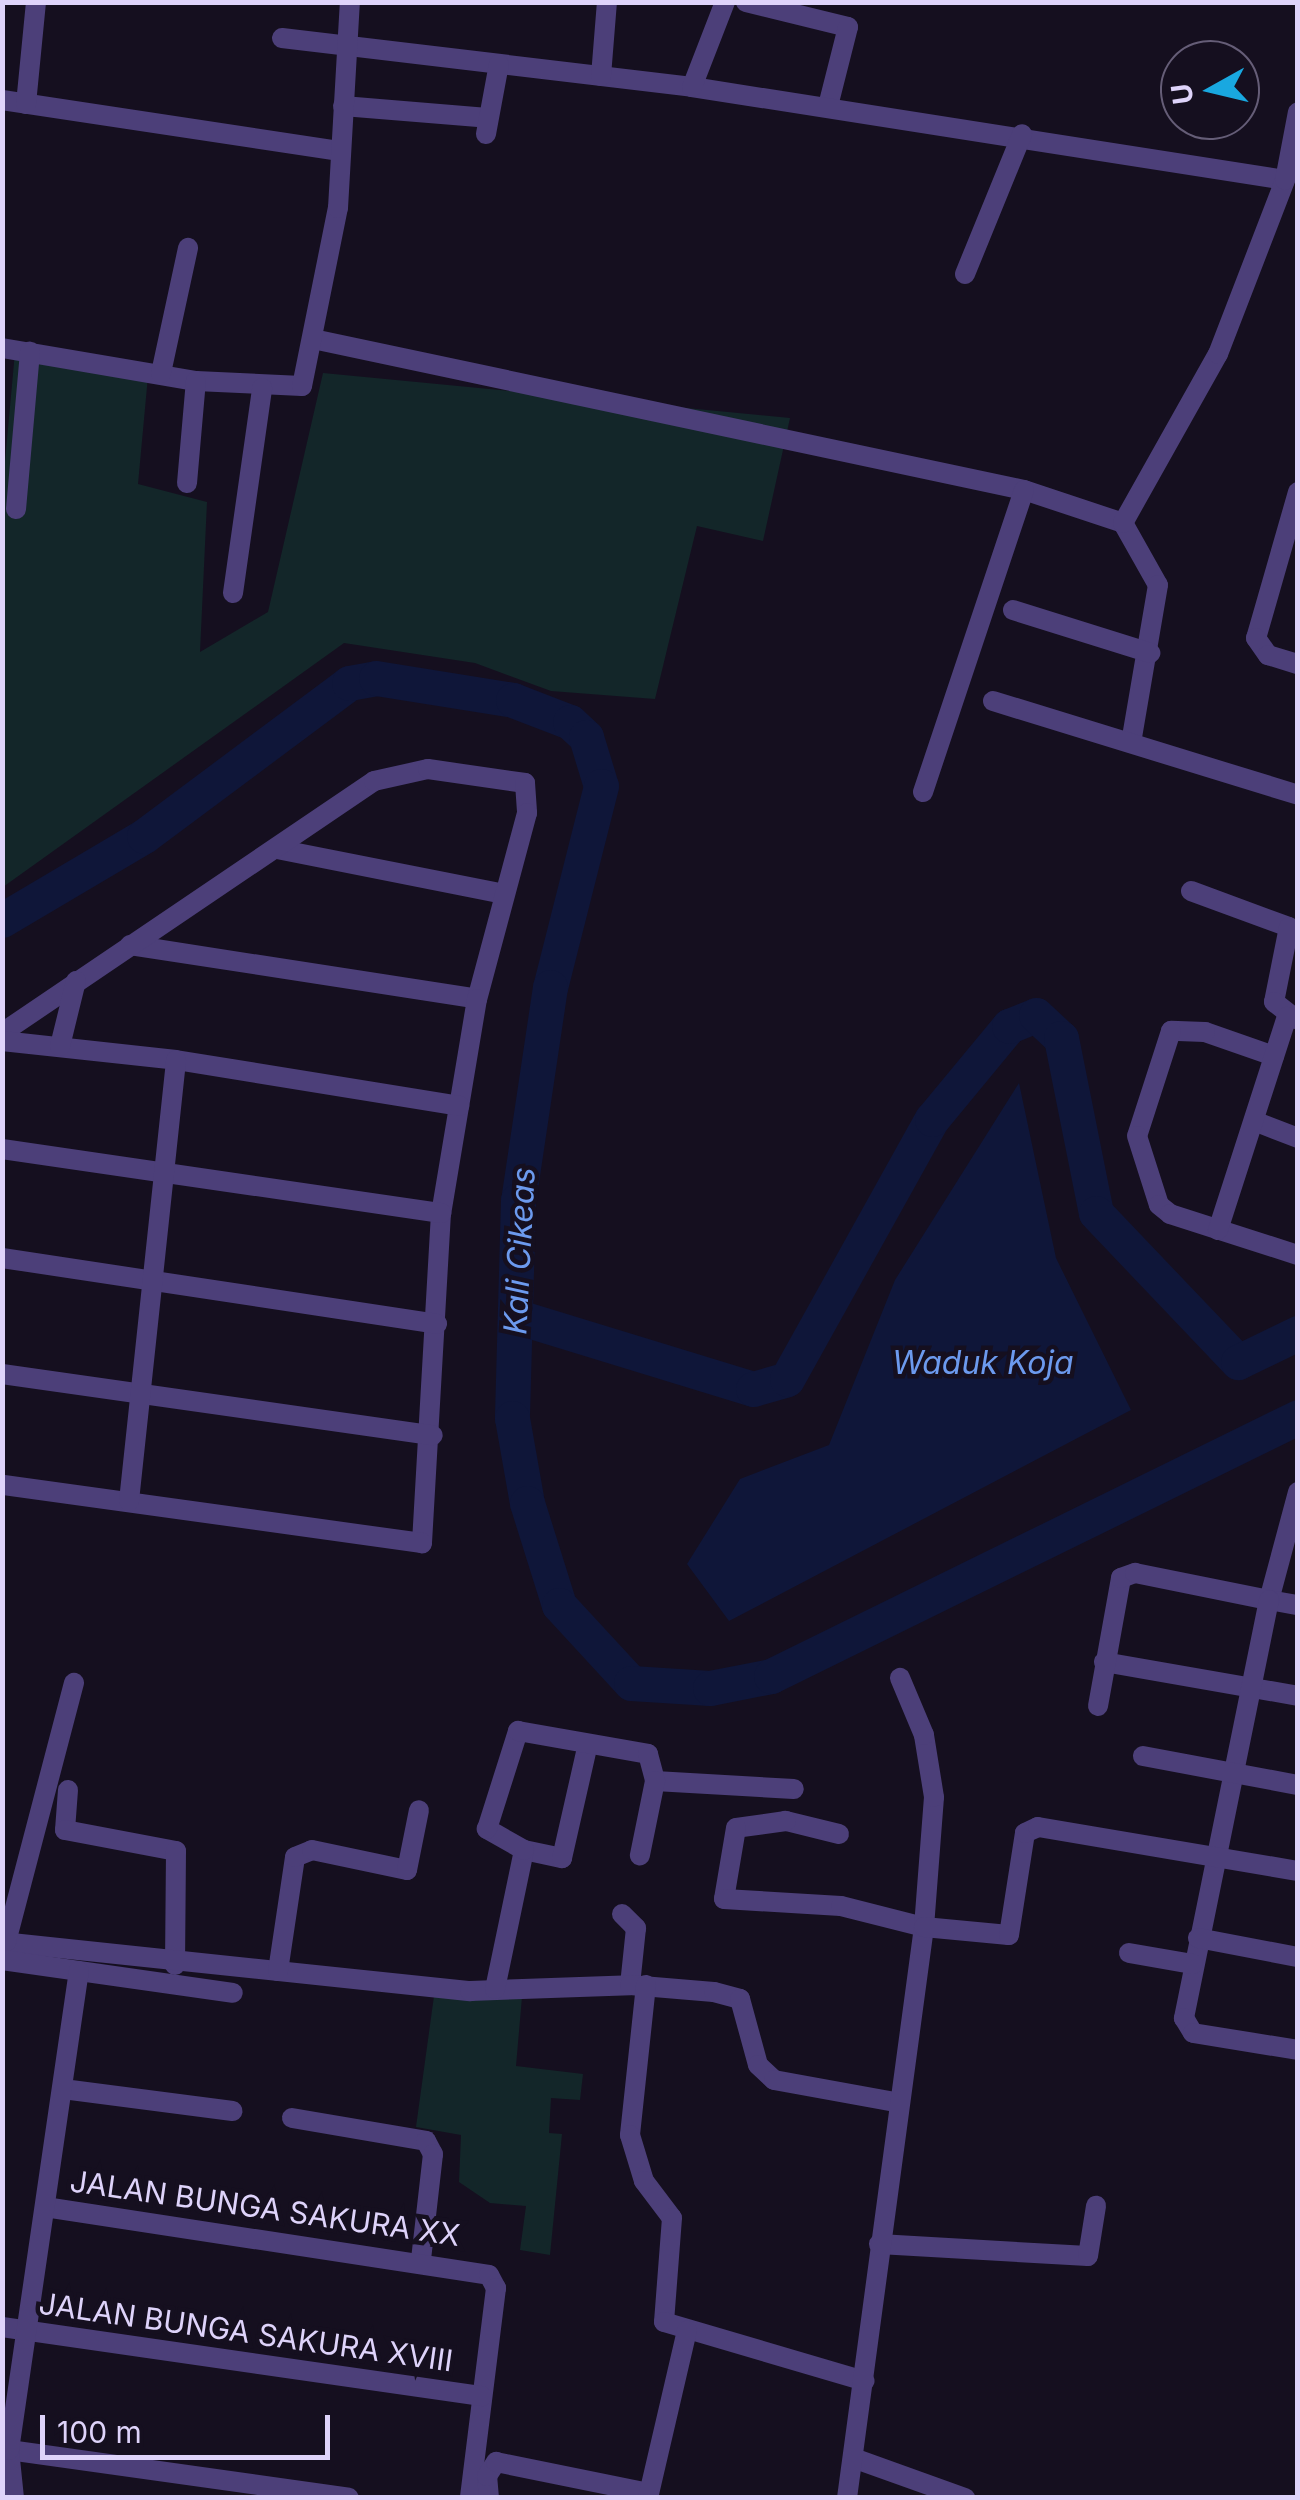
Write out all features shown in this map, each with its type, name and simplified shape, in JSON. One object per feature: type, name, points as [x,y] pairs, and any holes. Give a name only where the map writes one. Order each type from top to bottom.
[{"type":"street","points":[[26,104],[36,2]]},
{"type":"street","points":[[2,348],[196,381],[262,388],[302,386],[338,208],[350,2]]},
{"type":"street","points":[[600,76],[607,2]]},
{"type":"street","points":[[692,87],[726,2]]},
{"type":"street","points":[[746,2],[848,27],[828,106]]},
{"type":"street","points":[[282,38],[346,51],[499,64],[828,106],[1022,134],[1285,180]]},
{"type":"street","points":[[343,106],[486,126],[499,64]]},
{"type":"street","points":[[2,100],[340,151]]},
{"type":"street","points":[[1123,523],[1218,354],[1285,180],[1298,112]]},
{"type":"street","points":[[966,274],[1022,134]]},
{"type":"street","points":[[160,373],[188,248]]},
{"type":"street","points":[[313,339],[1024,490],[1123,523],[1158,579],[1150,654],[1131,743]]},
{"type":"street","points":[[16,510],[30,352]]},
{"type":"street","points":[[187,482],[196,381]]},
{"type":"street","points":[[234,593],[262,388]]},
{"type":"street","points":[[924,792],[1024,490]]},
{"type":"street","points":[[1298,492],[1291,540],[1256,638],[1268,654],[1298,664]]},
{"type":"street","points":[[1013,610],[1150,654]]},
{"type":"street","points":[[993,701],[1298,796]]},
{"type":"street","points":[[2,1033],[394,774],[516,779],[528,790],[527,813],[477,999],[442,1213],[425,1538],[418,1545],[2,1485]]},
{"type":"street","points":[[277,849],[504,894]]},
{"type":"street","points":[[1191,892],[1289,928],[1274,1002],[1292,1018],[1274,1056],[1218,1230]]},
{"type":"street","points":[[130,946],[477,999]]},
{"type":"street","points":[[60,1046],[76,981]]},
{"type":"street","points":[[1274,1056],[1181,1026],[1164,1040],[1137,1136],[1159,1205],[1218,1230],[1298,1255]]},
{"type":"street","points":[[2,1042],[176,1060],[459,1106]]},
{"type":"street","points":[[151,1278],[160,1172],[176,1060]]},
{"type":"street","points":[[1254,1121],[1298,1138]]},
{"type":"street","points":[[2,1149],[442,1213]]},
{"type":"street","points":[[2,1258],[437,1324]]},
{"type":"street","points":[[128,1502],[157,1283],[151,1278]]},
{"type":"street","points":[[2,1374],[433,1435]]},
{"type":"street","points":[[1298,1492],[1248,1687],[1184,2011],[1193,2033],[1298,2050]]},
{"type":"street","points":[[1098,1706],[1117,1586],[1126,1574],[1298,1606]]},
{"type":"street","points":[[1104,1662],[1298,1696]]},
{"type":"street","points":[[847,2498],[856,2459],[895,2102],[924,1927],[934,1796],[924,1735],[900,1678]]},
{"type":"street","points":[[4,1948],[74,1683]]},
{"type":"street","points":[[588,1744],[560,1861],[524,1850],[487,1829],[514,1734],[588,1744],[648,1754],[655,1782],[640,1855]]},
{"type":"street","points":[[1143,1756],[1298,1785]]},
{"type":"street","points":[[655,1782],[794,1789]]},
{"type":"street","points":[[68,1790],[65,1830],[176,1851],[175,1965]]},
{"type":"street","points":[[278,1970],[295,1857],[312,1850],[407,1870],[420,1810]]},
{"type":"street","points":[[839,1834],[786,1821],[736,1828],[724,1899],[841,1906],[924,1927],[1010,1935],[1024,1833],[1038,1827],[1298,1871]]},
{"type":"street","points":[[494,1989],[524,1850]]},
{"type":"street","points":[[622,1914],[636,1928],[638,1985],[630,2135],[644,2181],[672,2218],[664,2322],[865,2381]]},
{"type":"street","points":[[1198,1938],[1298,1957]]},
{"type":"street","points":[[4,1948],[494,1989],[638,1985],[740,1999],[758,2065],[774,2080],[895,2102]]},
{"type":"street","points":[[4,1948],[79,1972],[233,1993]]},
{"type":"street","points":[[1129,1953],[1193,1964]]},
{"type":"street","points":[[14,2498],[10,2450],[79,1972]]},
{"type":"street","points":[[62,2090],[232,2111]]},
{"type":"street","points":[[292,2118],[426,2141],[433,2154],[421,2259]]},
{"type":"street","points":[[879,2244],[1088,2256],[1096,2206]]},
{"type":"street","name":"JALAN BUNGA SAKURA XX","points":[[44,2208],[477,2268],[496,2288],[470,2498]]},
{"type":"street","name":"JALAN BUNGA SAKURA XVIII","points":[[2,2326],[482,2396]]},
{"type":"street","points":[[490,2498],[487,2476],[496,2462],[649,2495],[687,2330]]},
{"type":"street","points":[[10,2450],[350,2498]]},
{"type":"street","points":[[856,2459],[965,2498]]},
{"type":"green space","points":[[15,352],[148,376],[138,484],[207,502],[200,652],[268,612],[323,373],[790,418],[763,541],[697,526],[655,699],[551,691],[475,663],[344,643],[3,887],[2,494]]},
{"type":"green space","points":[[434,1996],[522,1997],[516,2066],[583,2074],[580,2100],[551,2098],[549,2133],[562,2134],[550,2255],[520,2250],[526,2206],[490,2203],[459,2182],[461,2135],[416,2127]]},
{"type":"water","name":"Waduk Koja","points":[[1019,1083],[1056,1258],[1131,1410],[729,1621],[687,1564],[740,1479],[829,1445],[895,1280]]},
{"type":"waterway","name":"Kali Cikeas","points":[[2,920],[144,836],[349,683],[376,678],[513,700],[570,722],[586,737],[601,786],[550,987],[518,1200],[512,1418],[527,1503],[559,1605],[631,1683],[710,1688],[771,1676],[1298,1417]]},
{"type":"waterway","points":[[518,1317],[753,1389],[787,1379],[932,1119],[1009,1026],[1036,1015],[1061,1038],[1096,1213],[1238,1362],[1298,1333]]}]
